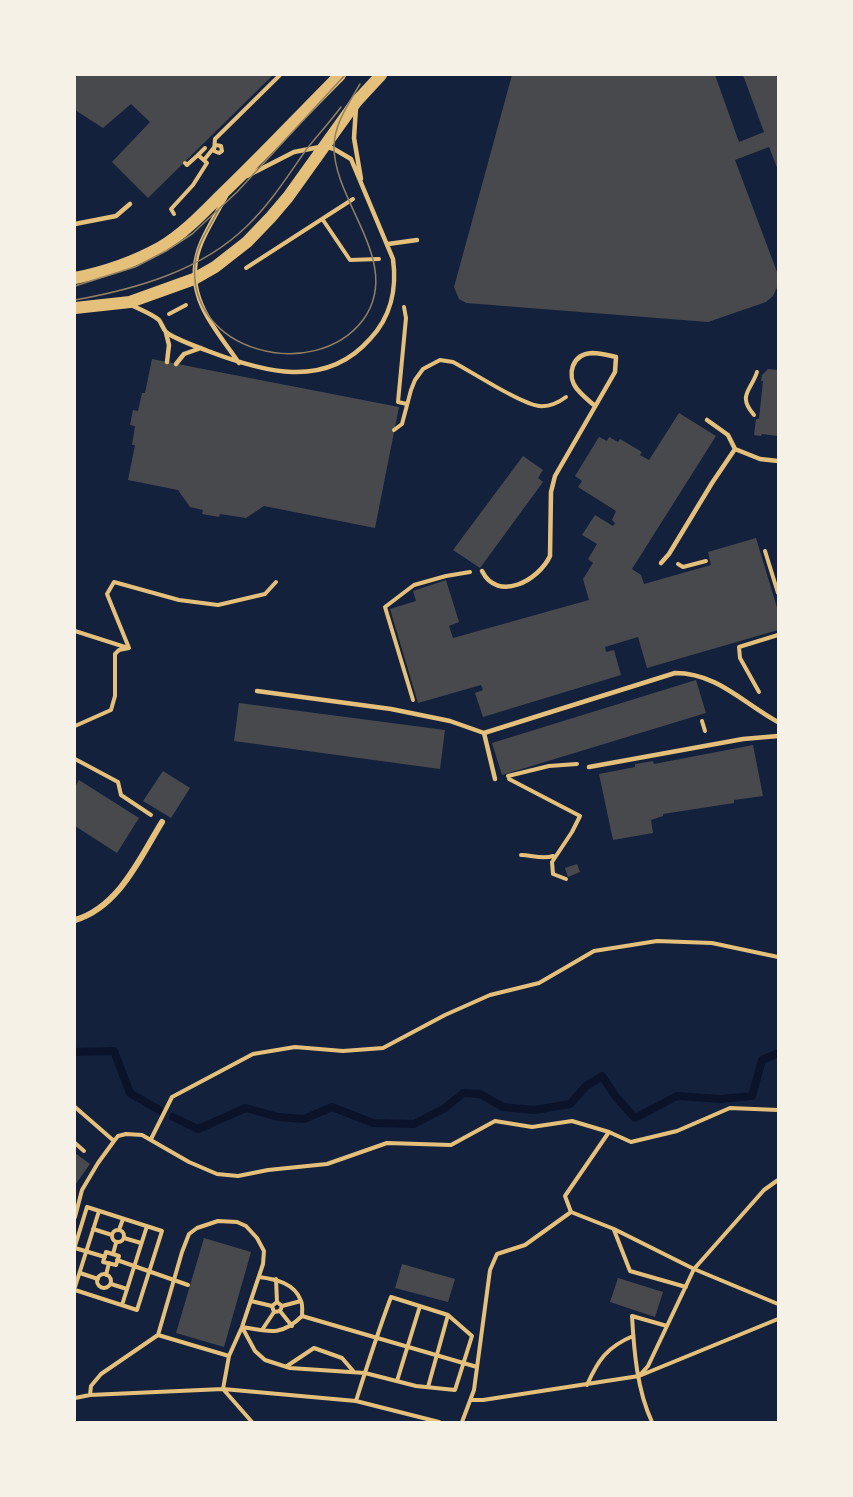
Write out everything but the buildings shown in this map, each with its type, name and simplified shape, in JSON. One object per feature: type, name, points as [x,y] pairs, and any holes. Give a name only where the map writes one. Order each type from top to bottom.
[{"type":"main road","points":[[75,278],[117,267],[163,246],[233,183],[339,75]]},
{"type":"main road","points":[[75,309],[126,302],[194,279],[247,242],[288,197],[356,102],[381,75]]},
{"type":"street","points":[[75,920],[88,916],[115,896],[162,822]]},
{"type":"lane","points":[[356,102],[354,138],[363,191]]},
{"type":"lane","points":[[166,333],[239,363],[279,372],[305,372],[331,366],[348,358],[362,348],[378,331],[391,304],[395,274],[393,258],[351,159],[334,148],[325,146],[294,152],[233,183],[202,240],[195,262],[194,279],[201,306],[239,363]]},
{"type":"lane","points":[[75,224],[116,216],[130,204]]},
{"type":"lane","points":[[388,244],[417,240]]},
{"type":"lane","points":[[126,302],[159,320],[169,345],[167,362]]},
{"type":"lane","points":[[176,364],[184,354],[201,348]]},
{"type":"lane","points":[[482,570],[491,583],[506,587],[529,580],[546,564],[550,556],[551,492],[555,476],[615,372],[616,357],[593,353],[580,356],[574,362],[571,370],[572,381],[595,406]]},
{"type":"lane","points":[[707,420],[728,435],[735,449],[760,459],[778,462]]},
{"type":"lane","points":[[661,563],[735,449]]},
{"type":"lane","points":[[257,691],[450,721],[484,733],[675,673],[692,673],[706,677],[777,721]]},
{"type":"lane","points":[[484,733],[495,779]]},
{"type":"lane","points":[[589,767],[742,739],[778,736]]},
{"type":"path","points":[[204,160],[214,149],[214,147],[215,146],[216,145],[221,146],[222,151],[219,153],[214,151],[215,142],[215,139],[280,75]]},
{"type":"path","points":[[185,163],[187,165],[205,148]]},
{"type":"path","points":[[174,214],[171,209],[193,185],[207,163],[198,155]]},
{"type":"path","points":[[323,220],[350,260],[393,258]]},
{"type":"path","points":[[394,430],[402,424],[415,380],[423,369],[440,360],[453,362],[528,403],[538,406],[559,402],[577,389]]},
{"type":"path","points":[[400,367],[398,402],[407,404]]},
{"type":"path","points":[[754,416],[747,405],[745,396],[757,372]]},
{"type":"path","points":[[765,551],[778,593]]},
{"type":"path","points":[[667,557],[683,567],[706,561]]},
{"type":"path","points":[[417,715],[385,607],[414,585],[446,576],[482,570]]},
{"type":"path","points":[[129,648],[107,594],[114,582],[179,600],[218,605],[265,594],[276,582]]},
{"type":"path","points":[[75,631],[129,648]]},
{"type":"path","points":[[777,721],[747,674],[739,647],[778,635]]},
{"type":"path","points":[[75,726],[111,710],[115,696],[115,654],[119,650],[129,648]]},
{"type":"path","points":[[75,759],[118,782],[121,795],[162,822]]},
{"type":"path","points":[[495,779],[549,766],[580,763],[589,767]]},
{"type":"path","points":[[506,777],[580,816],[572,832],[554,856],[551,867],[554,874],[566,879]]},
{"type":"path","points":[[520,855],[544,858],[554,856]]},
{"type":"path","points":[[151,1139],[172,1097],[253,1054],[295,1047],[343,1051],[383,1048],[445,1015],[490,995],[539,983],[594,951],[657,941],[712,943],[778,957]]},
{"type":"path","points":[[75,1107],[114,1141]]},
{"type":"path","points":[[75,1216],[82,1190],[114,1141],[118,1136],[126,1134],[142,1135],[217,1174],[238,1176],[268,1170],[327,1164],[387,1143],[452,1145],[495,1121],[532,1127],[572,1121],[609,1131],[631,1142],[677,1131],[730,1108],[778,1110]]},
{"type":"path","points":[[609,1131],[565,1196],[571,1212],[614,1229],[694,1269],[778,1304]]},
{"type":"path","points":[[75,1143],[84,1151]]},
{"type":"path","points":[[639,1376],[648,1366],[694,1269],[764,1190],[778,1180]]},
{"type":"path","points":[[99,1211],[93,1229],[87,1251],[75,1289],[137,1310],[162,1231],[87,1207],[75,1247],[87,1251],[105,1257]]},
{"type":"path","points":[[462,1422],[472,1400],[490,1270],[497,1254],[525,1245],[571,1212]]},
{"type":"path","points":[[119,1230],[123,1219]]},
{"type":"path","points":[[90,1395],[92,1386],[101,1374],[158,1335],[189,1234],[197,1228],[218,1221],[237,1222],[252,1230],[264,1251],[259,1277],[242,1327],[229,1356],[223,1389]]},
{"type":"path","points":[[122,1305],[147,1226]]},
{"type":"path","points":[[93,1229],[112,1235]]},
{"type":"path","points":[[614,1229],[630,1270],[686,1287]]},
{"type":"path","points":[[117,1243],[112,1240],[112,1235],[115,1230],[119,1230]]},
{"type":"path","points":[[119,1230],[124,1234],[124,1238]]},
{"type":"path","points":[[124,1238],[141,1244]]},
{"type":"path","points":[[113,1254],[117,1243],[124,1238]]},
{"type":"path","points":[[106,1252],[118,1256],[116,1266],[103,1262],[105,1257],[106,1252]]},
{"type":"path","points":[[117,1260],[188,1284]]},
{"type":"path","points":[[106,1275],[109,1263]]},
{"type":"path","points":[[80,1273],[98,1279]]},
{"type":"path","points":[[98,1279],[101,1275],[106,1275],[110,1277],[111,1284]]},
{"type":"path","points":[[242,1327],[279,1332],[292,1326],[302,1316],[302,1301],[292,1288],[276,1279],[259,1277]]},
{"type":"path","points":[[98,1279],[98,1284],[102,1288]]},
{"type":"path","points":[[276,1279],[277,1302],[292,1326]]},
{"type":"path","points":[[111,1284],[127,1289]]},
{"type":"path","points":[[102,1288],[111,1284]]},
{"type":"path","points":[[99,1298],[102,1288]]},
{"type":"path","points":[[242,1327],[255,1351],[266,1360],[286,1367],[365,1373],[428,1387],[455,1390],[472,1336],[448,1315],[391,1297],[375,1338],[365,1373],[357,1401]]},
{"type":"path","points":[[251,1300],[272,1306]]},
{"type":"path","points":[[262,1330],[274,1312],[302,1301]]},
{"type":"path","points":[[272,1306],[277,1302]]},
{"type":"path","points":[[272,1306],[274,1312]]},
{"type":"path","points":[[397,1381],[420,1306]]},
{"type":"path","points":[[428,1387],[448,1315]]},
{"type":"path","points":[[302,1316],[477,1367]]},
{"type":"path","points":[[652,1422],[639,1376],[632,1316],[667,1326]]},
{"type":"path","points":[[472,1400],[586,1386],[639,1376],[778,1319]]},
{"type":"path","points":[[158,1335],[229,1356]]},
{"type":"path","points":[[586,1386],[598,1361],[621,1341],[633,1336]]},
{"type":"path","points":[[286,1367],[314,1348],[342,1358],[354,1372]]},
{"type":"path","points":[[223,1389],[252,1422]]},
{"type":"path","points":[[75,1398],[90,1395],[223,1389],[357,1401],[439,1422]]},
{"type":"waterway","points":[[75,1052],[114,1051],[130,1093],[161,1111]]},
{"type":"waterway","points":[[173,1117],[198,1129],[246,1108],[278,1117],[304,1119],[332,1107],[373,1123],[414,1124],[445,1108],[463,1093],[480,1094],[503,1107],[535,1110],[570,1104],[586,1086],[602,1076],[616,1097],[635,1118],[677,1096],[721,1099],[752,1096],[762,1060],[778,1053]]},
{"type":"tram line","points":[[75,286],[135,267],[192,234],[237,192],[345,75]]},
{"type":"tram line","points":[[219,209],[201,242],[195,263],[198,294],[211,318],[231,337],[257,349],[286,354],[315,351],[341,340],[363,320],[374,299],[376,277],[372,255],[344,190],[337,168],[334,147],[339,122],[360,84]]},
{"type":"tram line","points":[[75,300],[121,290],[167,276],[229,242],[263,209],[341,107]]}]
